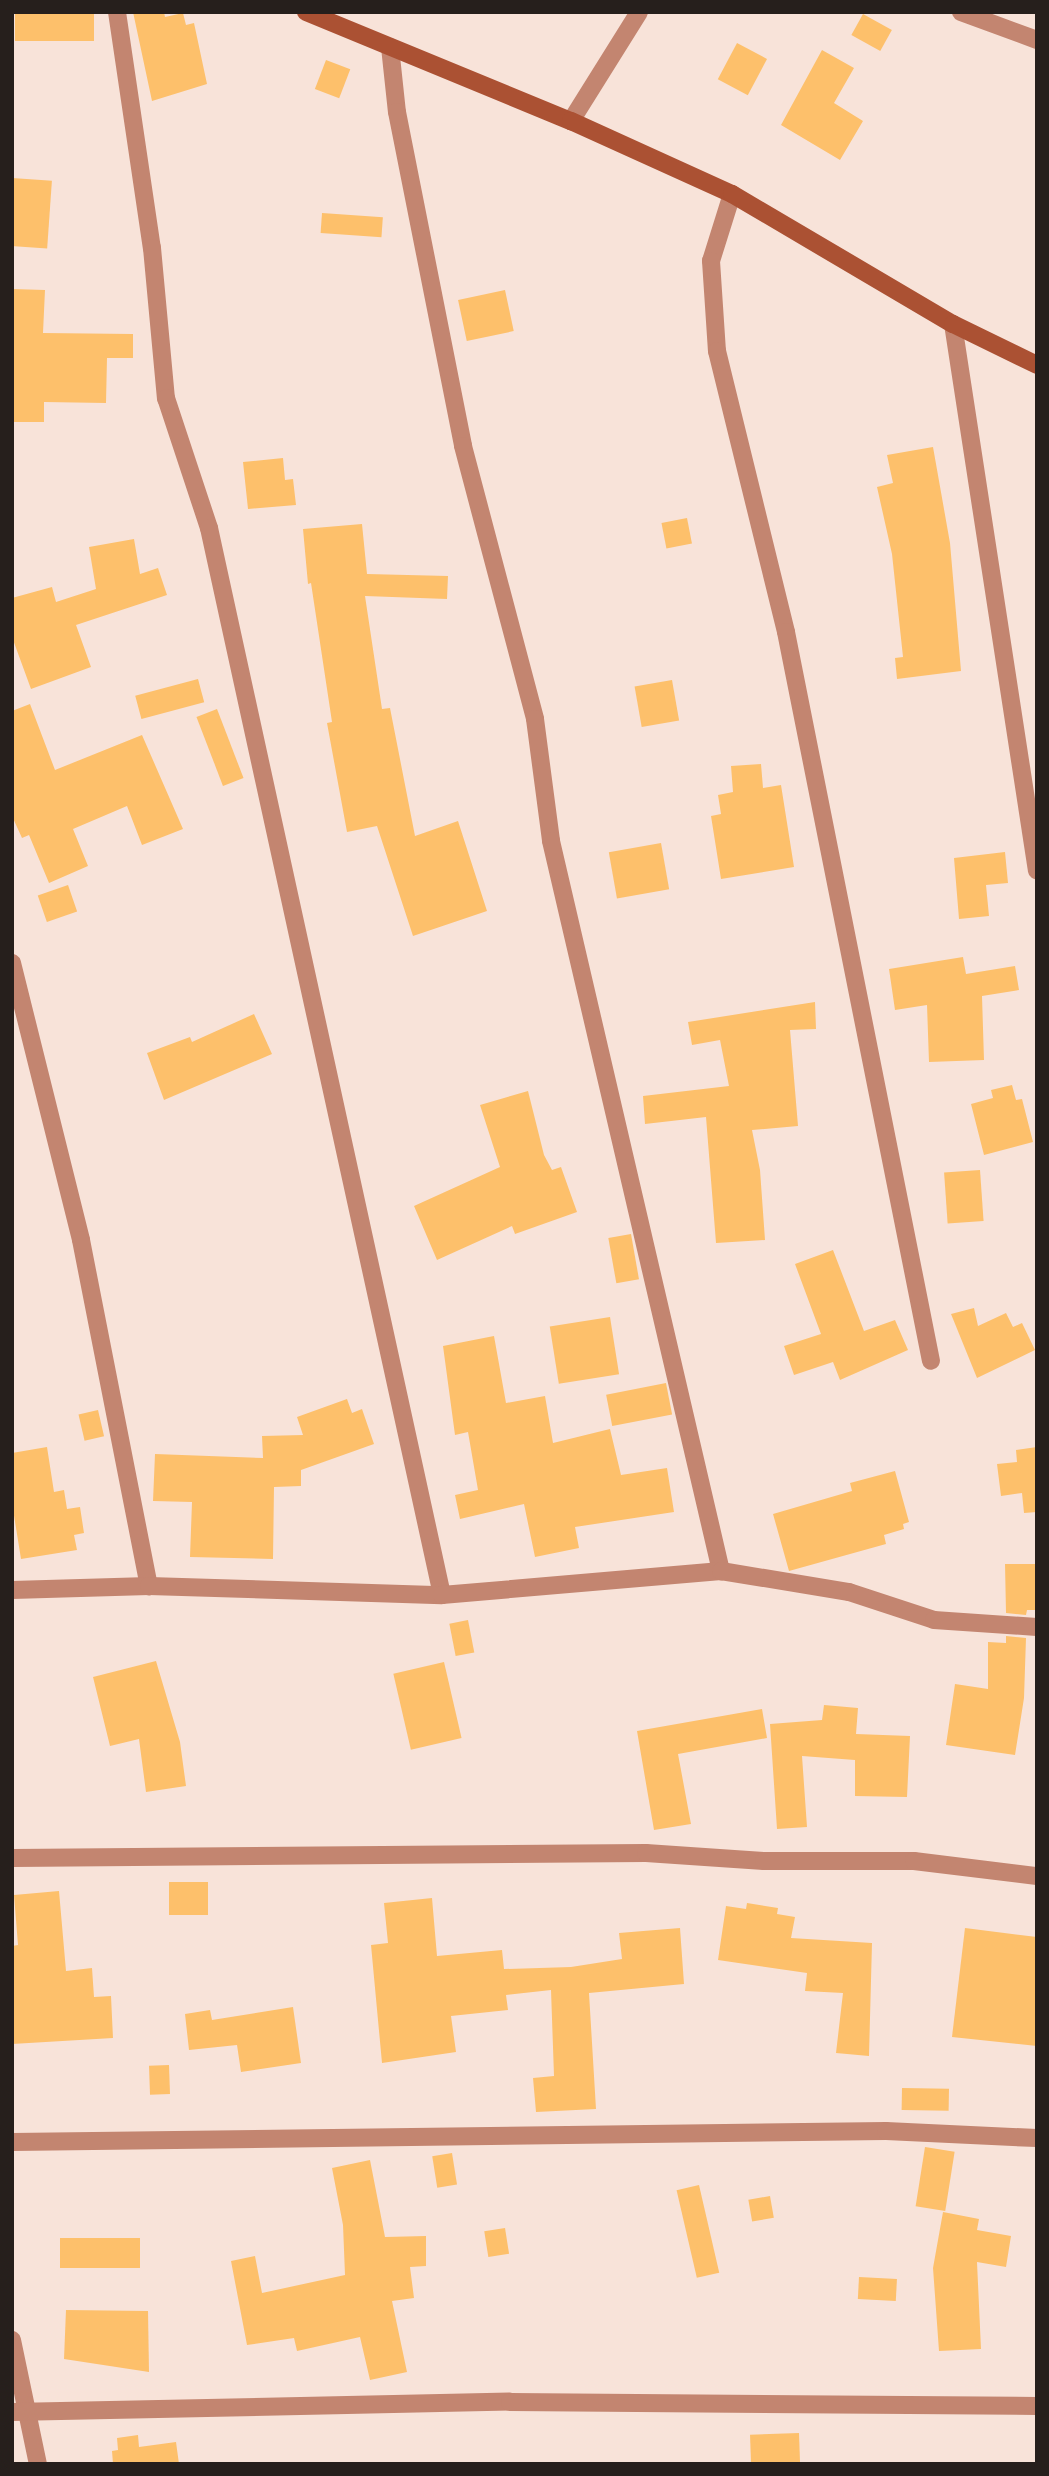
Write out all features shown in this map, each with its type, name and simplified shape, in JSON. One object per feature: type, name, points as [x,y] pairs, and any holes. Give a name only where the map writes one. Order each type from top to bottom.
[{"type":"street","points":[[117,12],[152,248],[166,398],[208,528],[442,1595]]},
{"type":"street","points":[[306,12],[571,121],[732,194],[953,324],[1037,365]]},
{"type":"street","points":[[571,121],[639,12]]},
{"type":"street","points":[[961,12],[1037,40]]},
{"type":"street","points":[[390,47],[397,112],[463,446],[535,719],[551,841],[721,1571]]},
{"type":"street","points":[[732,194],[711,261],[716,351],[786,632],[931,1361]]},
{"type":"street","points":[[953,324],[1037,871]]},
{"type":"street","points":[[12,963],[81,1240],[149,1586]]},
{"type":"street","points":[[12,1590],[149,1586],[442,1595],[721,1571],[849,1592],[934,1620],[1037,1627]]},
{"type":"street","points":[[12,1858],[646,1853],[764,1861],[914,1861],[1037,1876]]},
{"type":"street","points":[[12,2142],[886,2131],[1037,2138]]},
{"type":"street","points":[[12,2340],[20,2413],[38,2464]]},
{"type":"street","points":[[20,2413],[510,2402],[1037,2406]]},
{"type":"building","points":[[15,12],[94,12],[94,41],[15,41]]},
{"type":"building","points":[[133,12],[164,12],[165,17],[183,13],[186,25],[194,23],[207,84],[152,101]]},
{"type":"building","points":[[863,14],[892,30],[880,51],[851,35]]},
{"type":"building","points":[[737,43],[767,59],[748,95],[718,79]]},
{"type":"building","points":[[822,50],[854,68],[834,103],[863,121],[840,160],[781,125]]},
{"type":"building","points":[[326,60],[350,69],[339,98],[315,89]]},
{"type":"building","points":[[12,178],[52,181],[47,249],[12,246]]},
{"type":"building","points":[[322,213],[383,217],[381,237],[321,233]]},
{"type":"building","points":[[12,289],[45,290],[43,333],[133,334],[133,358],[107,358],[106,403],[44,402],[44,422],[12,422]]},
{"type":"building","points":[[505,290],[514,331],[467,341],[458,300]]},
{"type":"building","points":[[933,447],[950,543],[961,671],[897,679],[895,658],[903,657],[892,554],[877,487],[893,483],[887,455]]},
{"type":"building","points":[[283,458],[285,480],[293,479],[296,505],[248,509],[243,462]]},
{"type":"building","points":[[687,518],[692,544],[666,548],[661,523]]},
{"type":"building","points":[[362,524],[367,574],[448,576],[447,599],[365,596],[382,709],[390,708],[415,836],[458,821],[487,911],[413,936],[377,826],[347,832],[327,723],[332,722],[311,583],[308,584],[303,529]]},
{"type":"building","points":[[134,539],[140,574],[158,568],[167,595],[76,625],[91,667],[31,689],[12,637],[12,598],[52,587],[56,602],[96,589],[89,547]]},
{"type":"building","points":[[198,679],[204,702],[141,719],[135,696]]},
{"type":"building","points":[[672,680],[679,720],[642,727],[635,687]]},
{"type":"building","points":[[30,704],[55,770],[142,735],[183,829],[142,845],[127,806],[73,829],[88,866],[49,883],[29,835],[22,838],[12,816],[12,711]]},
{"type":"building","points":[[217,709],[244,778],[223,786],[196,717]]},
{"type":"building","points":[[761,764],[763,788],[781,785],[794,867],[721,879],[711,816],[721,814],[718,795],[733,792],[731,766]]},
{"type":"building","points":[[661,843],[669,889],[617,898],[609,852]]},
{"type":"building","points":[[1005,852],[1008,883],[986,885],[989,916],[959,919],[954,858]]},
{"type":"building","points":[[68,885],[77,911],[47,922],[38,895]]},
{"type":"building","points":[[963,957],[966,974],[1015,966],[1019,990],[982,996],[984,1060],[929,1062],[927,1005],[895,1010],[889,969]]},
{"type":"building","points":[[815,1002],[816,1029],[790,1030],[798,1126],[752,1130],[760,1170],[765,1240],[716,1243],[706,1117],[645,1124],[643,1096],[729,1086],[720,1040],[692,1045],[688,1022]]},
{"type":"building","points":[[254,1014],[272,1054],[164,1100],[147,1053],[190,1037],[192,1042]]},
{"type":"building","points":[[1012,1085],[1016,1100],[1022,1099],[1033,1142],[984,1155],[971,1104],[993,1098],[991,1090]]},
{"type":"building","points":[[528,1091],[544,1155],[552,1170],[561,1167],[577,1212],[515,1234],[512,1226],[437,1260],[414,1206],[500,1167],[480,1105]]},
{"type":"building","points":[[980,1170],[984,1221],[948,1223],[944,1173]]},
{"type":"building","points":[[631,1234],[639,1279],[616,1283],[608,1238]]},
{"type":"building","points":[[833,1250],[864,1331],[895,1320],[908,1350],[840,1380],[833,1362],[794,1375],[784,1346],[821,1334],[795,1264]]},
{"type":"building","points":[[974,1308],[978,1326],[1006,1313],[1013,1327],[1022,1323],[1035,1350],[977,1378],[951,1314]]},
{"type":"building","points":[[610,1317],[619,1374],[559,1384],[550,1327]]},
{"type":"building","points":[[494,1336],[506,1403],[545,1396],[553,1443],[610,1429],[621,1475],[667,1468],[674,1512],[575,1527],[579,1548],[535,1557],[524,1504],[460,1519],[455,1495],[478,1490],[468,1432],[455,1435],[443,1346]]},
{"type":"building","points":[[666,1383],[672,1414],[612,1426],[606,1395]]},
{"type":"building","points":[[347,1399],[352,1413],[362,1409],[374,1444],[301,1470],[301,1486],[274,1487],[273,1559],[190,1557],[192,1502],[153,1501],[155,1454],[263,1458],[262,1436],[303,1435],[297,1417]]},
{"type":"building","points":[[98,1410],[104,1436],[85,1441],[79,1414]]},
{"type":"building","points":[[47,1447],[54,1492],[64,1490],[67,1509],[80,1507],[84,1533],[74,1535],[77,1550],[21,1559],[12,1503],[12,1453]]},
{"type":"building","points":[[1037,1447],[1037,1512],[1024,1513],[1022,1493],[1001,1496],[997,1464],[1017,1462],[1016,1450]]},
{"type":"building","points":[[895,1471],[909,1522],[903,1524],[904,1529],[884,1535],[886,1544],[789,1571],[773,1514],[852,1491],[850,1483]]},
{"type":"building","points":[[1005,1564],[1037,1564],[1037,1610],[1027,1610],[1026,1615],[1006,1613]]},
{"type":"building","points":[[468,1620],[474,1652],[456,1656],[449,1624]]},
{"type":"building","points":[[1006,1636],[1026,1638],[1024,1698],[1015,1755],[946,1745],[955,1684],[988,1689],[988,1642],[1006,1643]]},
{"type":"building","points":[[156,1661],[180,1742],[186,1786],[146,1792],[139,1739],[110,1746],[93,1677]]},
{"type":"building","points":[[444,1662],[462,1738],[411,1750],[393,1674]]},
{"type":"building","points":[[824,1705],[858,1708],[856,1734],[910,1736],[907,1797],[855,1796],[855,1760],[802,1756],[807,1827],[777,1829],[770,1724],[822,1720]]},
{"type":"building","points":[[762,1709],[767,1738],[678,1754],[691,1824],[654,1830],[637,1731]]},
{"type":"building","points":[[169,1882],[208,1882],[208,1915],[169,1915]]},
{"type":"building","points":[[59,1891],[66,1971],[92,1968],[94,1997],[111,1996],[113,2038],[12,2044],[12,1946],[18,1945],[14,1895]]},
{"type":"building","points":[[432,1898],[437,1956],[502,1950],[504,1969],[571,1967],[622,1959],[619,1933],[680,1928],[684,1984],[589,1993],[596,2109],[536,2112],[533,2078],[554,2076],[551,1990],[506,1995],[508,2010],[451,2016],[456,2052],[382,2063],[371,1945],[388,1943],[384,1903]]},
{"type":"building","points":[[747,1903],[778,1908],[777,1914],[795,1917],[791,1938],[872,1943],[869,2056],[836,2053],[843,1993],[805,1991],[807,1973],[718,1960],[726,1906],[746,1909]]},
{"type":"building","points":[[965,1928],[1037,1937],[1037,2046],[952,2037]]},
{"type":"building","points":[[293,2007],[301,2063],[241,2072],[237,2045],[189,2050],[185,2014],[210,2010],[212,2020]]},
{"type":"building","points":[[169,2065],[170,2094],[150,2095],[149,2066]]},
{"type":"building","points":[[902,2088],[949,2089],[949,2111],[902,2110]]},
{"type":"building","points":[[925,2147],[955,2152],[945,2211],[916,2206]]},
{"type":"building","points":[[452,2153],[457,2185],[437,2188],[432,2156]]},
{"type":"building","points":[[370,2160],[385,2237],[426,2236],[426,2266],[410,2267],[414,2298],[392,2301],[407,2372],[370,2380],[360,2337],[297,2351],[294,2338],[247,2345],[231,2261],[255,2256],[262,2293],[345,2275],[343,2225],[332,2168]]},
{"type":"building","points":[[699,2185],[719,2273],[697,2278],[677,2190]]},
{"type":"building","points":[[770,2196],[774,2218],[752,2221],[748,2200]]},
{"type":"building","points":[[943,2212],[979,2219],[977,2230],[1011,2236],[1006,2267],[977,2262],[981,2349],[939,2351],[933,2268]]},
{"type":"building","points":[[505,2228],[509,2254],[488,2257],[484,2231]]},
{"type":"building","points":[[60,2238],[140,2238],[140,2268],[60,2268]]},
{"type":"building","points":[[859,2277],[897,2279],[896,2301],[858,2299]]},
{"type":"building","points":[[66,2310],[148,2311],[149,2372],[64,2359]]},
{"type":"building","points":[[799,2433],[800,2464],[751,2464],[750,2435]]},
{"type":"building","points":[[138,2435],[139,2447],[176,2442],[179,2464],[113,2464],[112,2451],[118,2450],[117,2438]]}]
